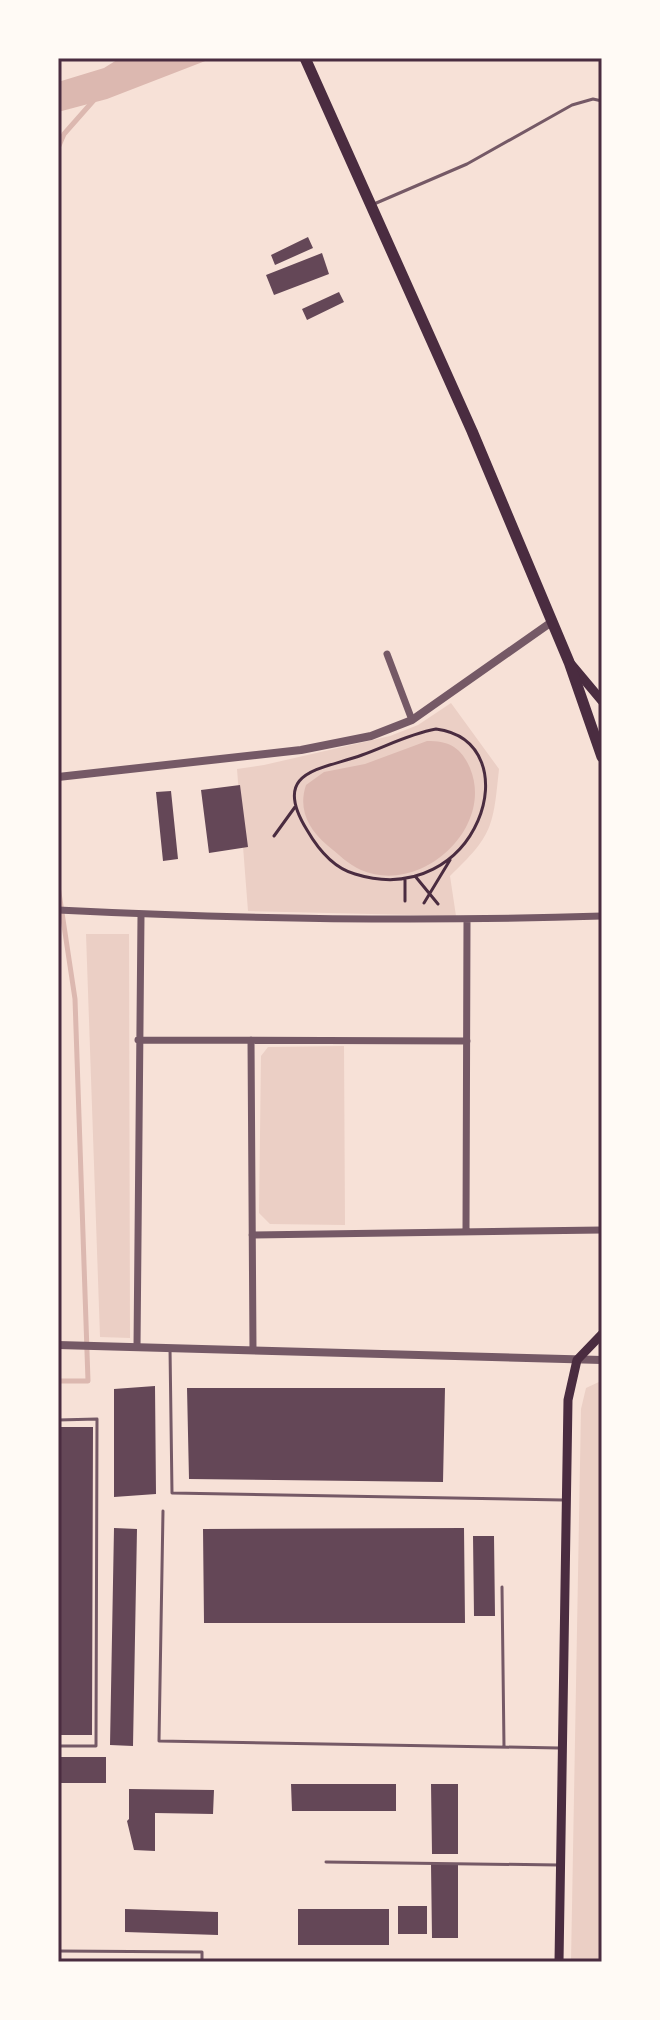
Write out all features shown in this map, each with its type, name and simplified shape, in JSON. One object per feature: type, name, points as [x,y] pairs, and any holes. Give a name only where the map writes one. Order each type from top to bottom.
[{"type":"highway","points":[[305,58],[448,376],[553,621],[602,757]]},
{"type":"main road","points":[[569,662],[602,701]]},
{"type":"main road","points":[[559,1962],[568,1400],[577,1360],[602,1334]]},
{"type":"street","points":[[58,777],[301,750],[371,736],[412,720],[553,621]]},
{"type":"street","points":[[387,654],[412,720]]},
{"type":"street","points":[[58,910],[141,916],[467,920],[602,916]]},
{"type":"street","points":[[137,1347],[141,916]]},
{"type":"street","points":[[466,1230],[467,920]]},
{"type":"street","points":[[138,1040],[467,1041]]},
{"type":"street","points":[[251,1040],[253,1350]]},
{"type":"street","points":[[252,1235],[602,1230]]},
{"type":"street","points":[[58,1345],[602,1360]]},
{"type":"lane","points":[[370,206],[467,164],[572,105],[593,99],[602,101]]},
{"type":"lane","points":[[170,1348],[172,1493],[567,1500]]},
{"type":"lane","points":[[58,1420],[97,1419],[96,1746],[58,1746]]},
{"type":"lane","points":[[163,1511],[159,1741],[563,1748]]},
{"type":"lane","points":[[502,1587],[504,1747]]},
{"type":"lane","points":[[326,1862],[561,1865]]},
{"type":"lane","points":[[58,1951],[202,1952],[202,1962]]},
{"type":"path","points":[[424,903],[481,818],[484,772],[476,753],[452,732],[436,729],[416,733],[361,756],[319,767],[299,782],[294,795],[295,807],[309,834],[332,862],[350,873],[369,878],[405,879],[431,871],[452,857]]},
{"type":"path","points":[[274,836],[295,807]]},
{"type":"path","points":[[415,876],[438,904]]},
{"type":"path","points":[[405,879],[405,901]]},
{"type":"shaded area","points":[[120,58],[213,58],[107,99],[58,112],[58,82],[104,68]]},
{"type":"shaded area","points":[[451,703],[499,769],[488,829],[475,850],[450,876],[456,916],[248,911],[237,769],[390,736],[418,725]]},
{"type":"shaded area","points":[[427,741],[453,747],[463,755],[470,768],[475,791],[472,813],[462,833],[447,851],[428,865],[407,873],[384,876],[357,868],[327,845],[310,825],[303,802],[306,785],[324,772],[365,764]]},
{"type":"shaded area","points":[[86,934],[129,934],[130,1338],[100,1337]]},
{"type":"shaded area","points":[[344,1046],[345,1225],[270,1224],[259,1213],[261,1056],[268,1047]]},
{"type":"shaded area","points":[[601,1381],[602,1962],[571,1962],[581,1409],[586,1388]]},
{"type":"building","points":[[308,237],[313,248],[275,265],[271,255]]},
{"type":"building","points":[[322,253],[329,274],[274,295],[266,275]]},
{"type":"building","points":[[339,292],[344,302],[307,320],[302,309]]},
{"type":"building","points":[[240,785],[248,847],[209,853],[201,790]]},
{"type":"building","points":[[171,791],[178,859],[163,861],[156,792]]},
{"type":"building","points":[[155,1386],[156,1494],[114,1497],[114,1389]]},
{"type":"building","points":[[187,1388],[445,1388],[443,1482],[189,1479]]},
{"type":"building","points":[[58,1427],[93,1427],[92,1735],[58,1735]]},
{"type":"building","points":[[114,1528],[137,1529],[133,1746],[110,1745]]},
{"type":"building","points":[[464,1528],[465,1623],[204,1623],[203,1529]]},
{"type":"building","points":[[473,1536],[494,1536],[495,1616],[474,1616]]},
{"type":"building","points":[[58,1757],[106,1757],[106,1783],[58,1783]]},
{"type":"building","points":[[291,1784],[396,1784],[396,1811],[292,1811]]},
{"type":"building","points":[[431,1784],[458,1784],[458,1854],[432,1854]]},
{"type":"building","points":[[129,1789],[214,1790],[213,1814],[155,1813],[155,1851],[134,1850],[127,1821]]},
{"type":"building","points":[[431,1864],[458,1864],[458,1938],[432,1938]]},
{"type":"building","points":[[398,1906],[427,1906],[427,1934],[398,1934]]},
{"type":"building","points":[[125,1909],[218,1912],[218,1935],[125,1932]]},
{"type":"building","points":[[298,1909],[389,1909],[389,1945],[298,1945]]},
{"type":"waterway","points":[[58,148],[64,134],[94,100]]},
{"type":"waterway","points":[[58,886],[75,999],[88,1381],[58,1381]]}]
